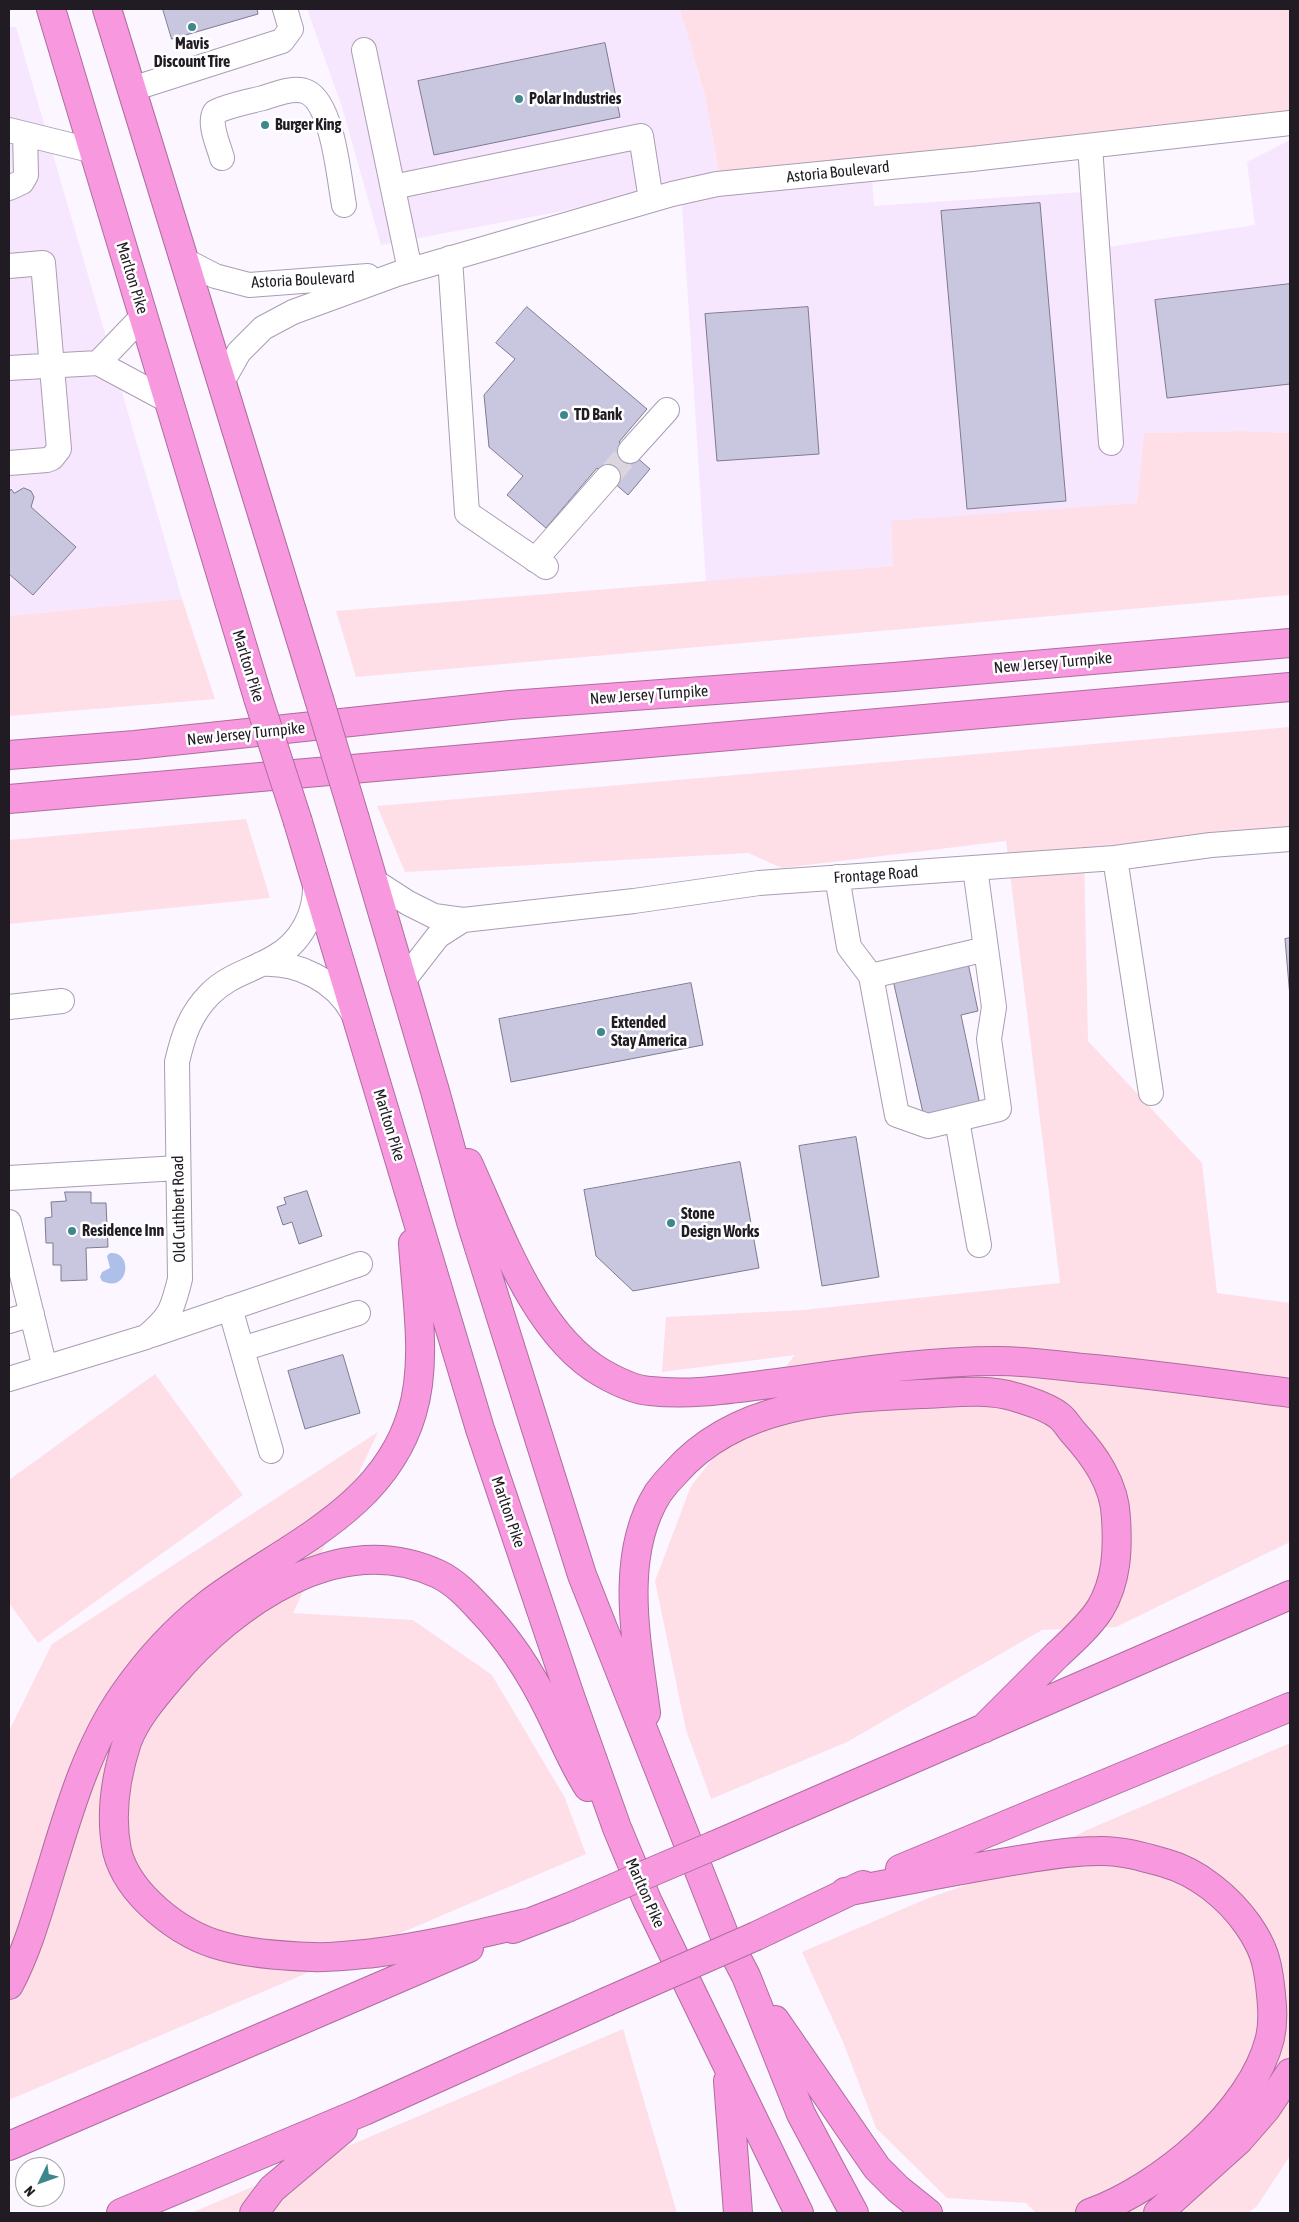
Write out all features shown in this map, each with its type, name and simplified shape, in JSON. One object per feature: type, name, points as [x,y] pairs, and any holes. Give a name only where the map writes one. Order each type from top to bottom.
[{"type":"highway","name":"Marlton Pike","points":[[51,9],[483,1438],[570,1696],[617,1828],[647,1900],[799,2213]]},
{"type":"highway","points":[[107,9],[320,699],[403,981],[471,1222],[582,1575],[652,1757],[724,1934],[746,1976],[800,2114],[854,2213]]},
{"type":"highway","name":"New Jersey Turnpike","points":[[9,755],[136,745],[510,705],[894,677],[1290,643]]},
{"type":"highway","points":[[9,799],[1290,687]]},
{"type":"highway","points":[[435,1092],[522,1278],[546,1319],[575,1352],[600,1372],[622,1383],[648,1391],[684,1393],[731,1389],[878,1369],[998,1361],[1131,1372],[1290,1393]]},
{"type":"highway","points":[[9,1985],[31,1935],[66,1822],[95,1744],[123,1695],[138,1675],[188,1622],[208,1604],[337,1517],[363,1494],[386,1468],[401,1441],[412,1412],[419,1378],[420,1350],[410,1196]]},
{"type":"highway","points":[[652,1757],[636,1634],[634,1582],[637,1553],[644,1521],[658,1492],[702,1446],[732,1428],[783,1410],[826,1401],[885,1396],[980,1393],[1012,1396],[1058,1415],[1085,1445],[1106,1476],[1116,1507],[1118,1552],[1111,1581],[1100,1608],[1083,1630],[983,1728]]},
{"type":"highway","points":[[531,1922],[418,1947],[316,1958],[261,1953],[220,1946],[184,1931],[154,1908],[131,1880],[118,1853],[114,1811],[119,1774],[128,1740],[151,1700],[189,1656],[239,1612],[292,1580],[325,1567],[364,1559],[408,1564],[440,1574],[464,1592],[497,1627],[528,1671],[578,1772],[607,1818],[617,1828]]},
{"type":"highway","points":[[9,2146],[531,1922],[715,1846],[1290,1595]]},
{"type":"highway","points":[[121,2213],[364,2111],[756,1936],[845,1892],[1290,1708]]},
{"type":"highway","points":[[845,1892],[1060,1853],[1099,1851],[1130,1854],[1168,1863],[1202,1880],[1228,1901],[1241,1915],[1266,1958],[1273,2008],[1270,2037],[1260,2067],[1249,2088],[1231,2112],[1206,2138],[1138,2190],[1090,2213]]},
{"type":"highway","points":[[746,1976],[878,2168],[898,2189],[928,2213]]},
{"type":"highway","points":[[726,2066],[738,2213]]},
{"type":"highway","points":[[1158,2213],[1239,2140],[1266,2109],[1290,2073]]},
{"type":"highway","points":[[254,2213],[272,2189],[364,2111]]},
{"type":"street","points":[[132,89],[282,41],[291,29],[285,9]]},
{"type":"street","points":[[364,50],[393,187],[403,272]]},
{"type":"street","points":[[222,158],[213,126],[212,116],[215,112],[292,90],[306,91],[316,98],[322,106],[329,123],[344,206]]},
{"type":"street","name":"Astoria Boulevard","points":[[222,382],[239,352],[263,328],[293,312],[403,272],[652,200],[717,184],[1090,146],[1290,123]]},
{"type":"street","points":[[9,188],[22,182],[26,175],[17,132],[94,151]]},
{"type":"street","points":[[393,187],[641,136],[652,200]]},
{"type":"street","points":[[1090,146],[1111,442]]},
{"type":"street","points":[[450,258],[467,513],[540,564],[608,477]]},
{"type":"street","name":"Astoria Boulevard","points":[[184,260],[215,276],[249,285],[403,272]]},
{"type":"street","points":[[9,266],[43,263],[59,449],[52,458],[47,460],[9,463]]},
{"type":"street","points":[[98,363],[144,316]]},
{"type":"street","points":[[9,368],[98,363],[169,401]]},
{"type":"street","points":[[630,451],[667,410]]},
{"type":"street","name":"Frontage Road","points":[[374,881],[408,903],[434,916],[463,920],[634,901],[759,883],[1115,858],[1211,845],[1290,839]]},
{"type":"street","points":[[1115,858],[1151,1093]]},
{"type":"street","points":[[837,877],[849,947],[871,976],[897,1115],[928,1126],[999,1109],[989,1039],[994,1008],[975,868]]},
{"type":"street","name":"Old Cuthbert Road","points":[[9,1379],[146,1337],[163,1322],[172,1310],[180,1279],[176,1062],[184,1032],[196,1011],[210,994],[233,975],[261,964],[285,951],[303,930],[314,905],[315,878]]},
{"type":"street","name":"Frontage Road","points":[[403,981],[438,936],[463,920]]},
{"type":"street","points":[[871,976],[986,949]]},
{"type":"street","name":"Old Cuthbert Road","points":[[261,964],[294,967],[323,980],[342,997],[359,1025]]},
{"type":"street","points":[[9,1007],[62,1001]]},
{"type":"street","points":[[957,1120],[979,1245]]},
{"type":"street","points":[[9,1178],[178,1168]]},
{"type":"street","points":[[9,1222],[45,1368]]},
{"type":"street","points":[[146,1337],[360,1264]]},
{"type":"street","points":[[230,1308],[271,1451]]},
{"type":"street","points":[[242,1349],[358,1313]]},
{"type":"street","points":[[9,1321],[32,1314]]},
{"type":"shaded area","points":[[307,9],[680,9],[705,96],[720,178],[871,163],[874,206],[1100,191],[1107,247],[1255,225],[1247,162],[1290,140],[1290,433],[1242,431],[1144,433],[1137,503],[891,522],[893,566],[706,582],[681,189],[381,245],[342,107]]},
{"type":"shaded area","points":[[680,9],[1290,9],[1290,115],[720,178],[705,96]]},
{"type":"shaded area","points":[[9,27],[16,27],[182,599],[9,616]]},
{"type":"shaded area","points":[[1242,431],[1290,433],[1290,595],[356,677],[336,611],[893,566],[891,521],[1137,503],[1144,433]]},
{"type":"shaded area","points":[[182,599],[215,699],[9,716],[9,616]]},
{"type":"shaded area","points":[[1290,727],[1290,829],[1084,849],[1088,1041],[1202,1163],[1217,1293],[1290,1303],[1290,1542],[1116,1627],[1042,1630],[847,1742],[711,1799],[686,1730],[655,1581],[691,1486],[795,1355],[662,1372],[666,1317],[803,1310],[1060,1283],[1006,841],[782,868],[748,853],[405,872],[377,806]]},
{"type":"shaded area","points":[[246,819],[270,898],[9,924],[9,840]]},
{"type":"shaded area","points":[[155,1374],[243,1495],[38,1643],[9,1603],[9,1480]]},
{"type":"shaded area","points":[[378,1432],[293,1613],[413,1620],[492,1675],[565,1798],[586,1854],[9,2100],[9,1731],[52,1644]]},
{"type":"shaded area","points":[[1290,1743],[1290,2156],[1257,2206],[1248,2213],[1036,2213],[1026,2203],[947,2198],[876,2128],[843,2042],[802,1952],[926,1899],[1008,1870],[1087,1830]]},
{"type":"shaded area","points":[[623,2029],[677,2213],[191,2213]]},
{"type":"water","points":[[110,1253],[118,1254],[123,1258],[125,1264],[123,1277],[118,1282],[102,1281],[100,1277],[102,1272],[110,1268],[107,1256]]},
{"type":"building","name":"Mavis Discount Tire","points":[[163,9],[257,9],[258,14],[172,39]]},
{"type":"building","name":"Polar Industries","points":[[605,43],[620,117],[434,155],[418,81]]},
{"type":"building","points":[[1040,203],[1066,501],[967,509],[941,211]]},
{"type":"building","points":[[1290,284],[1290,384],[1167,398],[1155,300]]},
{"type":"building","name":"TD Bank","points":[[527,307],[647,409],[619,442],[650,469],[628,495],[597,468],[546,528],[507,495],[523,476],[489,447],[484,395],[515,359],[496,343]]},
{"type":"building","points":[[808,307],[819,454],[717,461],[705,314]]},
{"type":"building","points":[[24,488],[31,491],[34,497],[31,507],[76,547],[33,595],[9,574],[9,492],[11,489],[14,493]]},
{"type":"building","points":[[1290,938],[1290,997],[1285,939]]},
{"type":"building","points":[[968,963],[978,1011],[961,1015],[980,1105],[924,1117],[893,980]]},
{"type":"building","name":"Extended Stay America","points":[[691,983],[703,1045],[511,1082],[499,1019]]},
{"type":"building","points":[[856,1137],[879,1277],[822,1286],[799,1146]]},
{"type":"building","name":"Stone Design Works","points":[[740,1162],[759,1268],[633,1291],[596,1256],[584,1190]]},
{"type":"building","points":[[307,1191],[322,1236],[299,1244],[292,1222],[283,1225],[277,1207],[286,1204],[284,1198]]},
{"type":"building","points":[[65,1192],[91,1192],[91,1203],[106,1203],[108,1247],[86,1248],[87,1280],[61,1281],[61,1265],[53,1265],[53,1243],[46,1243],[45,1218],[52,1217],[51,1202],[66,1201]]},
{"type":"building","points":[[343,1355],[360,1413],[305,1429],[288,1371]]},
{"type":"tunnel","points":[[608,477],[630,451]]},
{"type":"place","name":"Mavis Discount Tire","points":[[192,27]]},
{"type":"place","name":"Polar Industries","points":[[519,99]]},
{"type":"place","name":"Burger King","points":[[265,125]]},
{"type":"place","name":"TD Bank","points":[[564,415]]},
{"type":"place","name":"Extended Stay America","points":[[601,1032]]},
{"type":"place","name":"Stone Design Works","points":[[671,1223]]},
{"type":"place","name":"Residence Inn","points":[[72,1231]]}]
